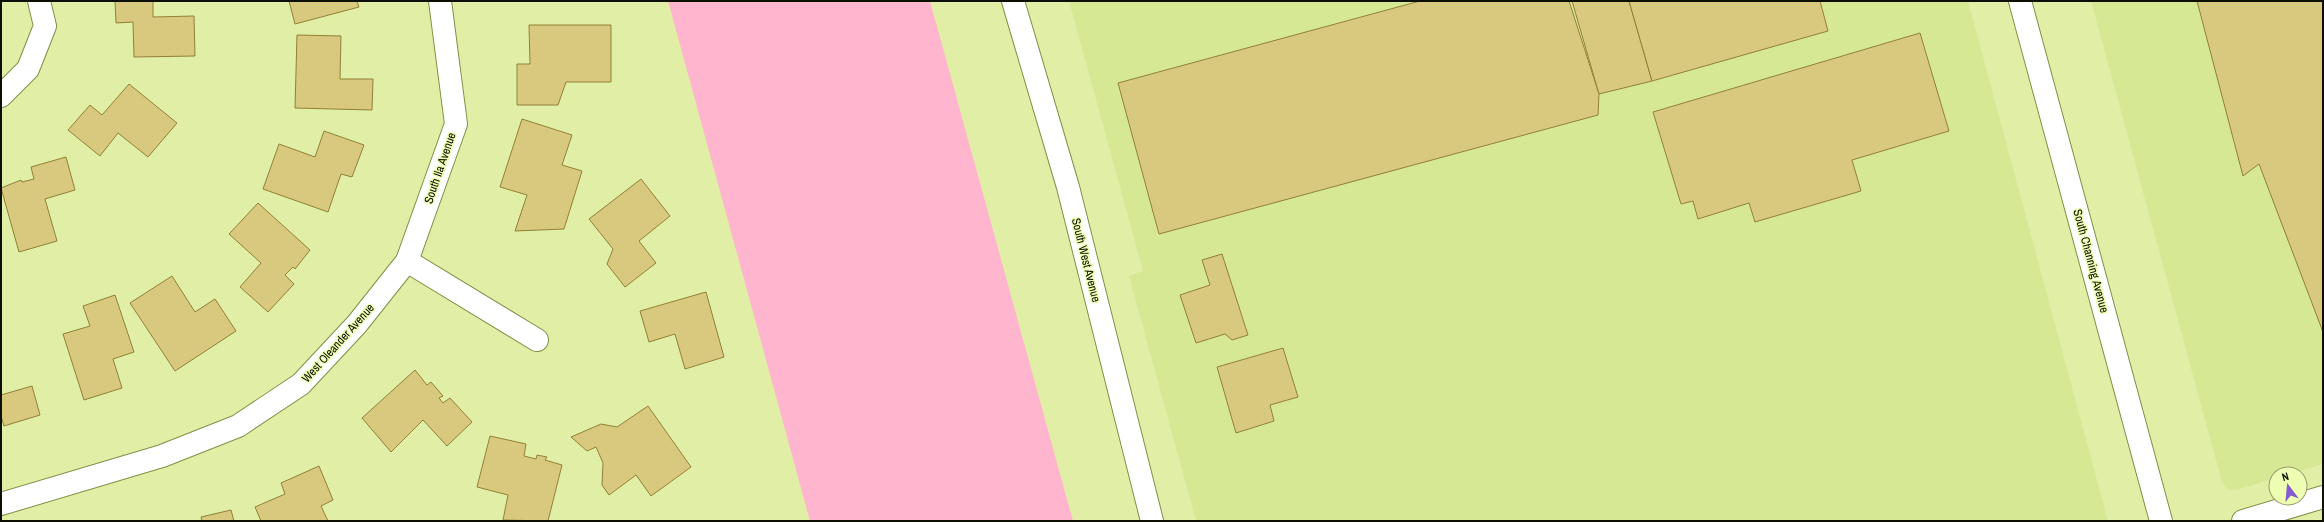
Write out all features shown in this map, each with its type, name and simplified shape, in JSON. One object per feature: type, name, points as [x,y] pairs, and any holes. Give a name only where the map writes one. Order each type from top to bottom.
[{"type":"street","points":[[1,96],[28,69],[45,26],[39,1]]},
{"type":"street","name":"South Ila Avenue","points":[[408,261],[456,124],[440,1]]},
{"type":"street","name":"South West Avenue","points":[[1013,1],[1068,186],[1152,521]]},
{"type":"street","name":"South Channing Avenue","points":[[2020,1],[2161,521]]},
{"type":"street","points":[[408,261],[537,340]]},
{"type":"street","name":"West Oleander Avenue","points":[[1,504],[162,456],[238,426],[301,384],[357,324],[408,261]]},
{"type":"street","points":[[2243,521],[2323,497]]},
{"type":"shaded area","points":[[668,1],[930,1],[1073,521],[810,521]]},
{"type":"shaded area","points":[[1069,1],[1968,1],[2108,521],[1196,521],[1129,276],[1143,271]]},
{"type":"shaded area","points":[[2091,1],[2323,1],[2323,464],[2308,469],[2308,466],[2268,466],[2268,480],[2236,490],[2227,489],[2222,482]]},
{"type":"building","points":[[115,1],[153,1],[153,17],[194,16],[195,56],[134,57],[133,22],[116,23]]},
{"type":"building","points":[[289,1],[357,1],[359,7],[295,24]]},
{"type":"building","points":[[1420,1],[1569,1],[1599,94],[1598,115],[1159,234],[1118,83]]},
{"type":"building","points":[[1572,1],[1629,1],[1652,81],[1599,94]]},
{"type":"building","points":[[1629,1],[1820,1],[1828,31],[1652,81]]},
{"type":"building","points":[[2197,1],[2323,1],[2323,332],[2259,164],[2243,176]]},
{"type":"building","points":[[529,25],[611,25],[611,82],[566,82],[558,105],[517,105],[517,64],[530,64]]},
{"type":"building","points":[[1920,33],[1949,131],[1852,160],[1861,191],[1755,222],[1749,203],[1698,219],[1693,201],[1681,204],[1653,112]]},
{"type":"building","points":[[297,35],[341,36],[340,79],[373,79],[372,110],[295,108]]},
{"type":"building","points":[[129,84],[177,123],[148,157],[118,133],[100,156],[68,130],[90,105],[102,115]]},
{"type":"building","points":[[522,119],[572,135],[562,165],[582,171],[564,229],[515,231],[527,195],[500,187]]},
{"type":"building","points":[[324,131],[364,145],[352,177],[341,174],[328,212],[263,189],[279,144],[315,157]]},
{"type":"building","points":[[66,157],[75,190],[45,199],[57,241],[19,252],[1,188],[21,180],[22,182],[34,179],[31,167]]},
{"type":"building","points":[[641,179],[670,216],[639,241],[656,263],[625,287],[607,264],[613,249],[589,219]]},
{"type":"building","points":[[258,203],[310,250],[295,269],[293,267],[285,275],[294,284],[268,312],[240,287],[261,263],[229,234]]},
{"type":"building","points":[[1222,254],[1248,335],[1232,340],[1225,334],[1196,343],[1180,295],[1210,285],[1202,260]]},
{"type":"building","points":[[172,276],[195,312],[215,299],[236,331],[175,371],[130,303]]},
{"type":"building","points":[[706,292],[724,357],[685,369],[675,334],[649,342],[640,311]]},
{"type":"building","points":[[115,295],[134,352],[113,359],[122,388],[84,400],[63,334],[90,326],[83,306]]},
{"type":"building","points":[[1283,348],[1298,397],[1270,405],[1274,421],[1236,433],[1217,367]]},
{"type":"building","points":[[415,370],[427,385],[431,382],[443,396],[439,398],[443,403],[450,398],[472,422],[447,446],[423,420],[391,452],[362,418]]},
{"type":"building","points":[[32,386],[40,415],[4,426],[1,416],[1,395]]},
{"type":"building","points":[[648,406],[691,467],[651,496],[636,475],[609,495],[602,485],[603,463],[596,447],[587,451],[571,437],[601,424],[617,427]]},
{"type":"building","points":[[490,436],[526,444],[524,456],[536,459],[537,455],[547,457],[545,460],[562,465],[548,521],[503,520],[508,495],[477,487]]},
{"type":"building","points":[[319,466],[333,500],[321,506],[328,521],[261,521],[255,507],[285,494],[281,483]]},
{"type":"building","points":[[231,510],[234,521],[202,521],[201,517]]}]
